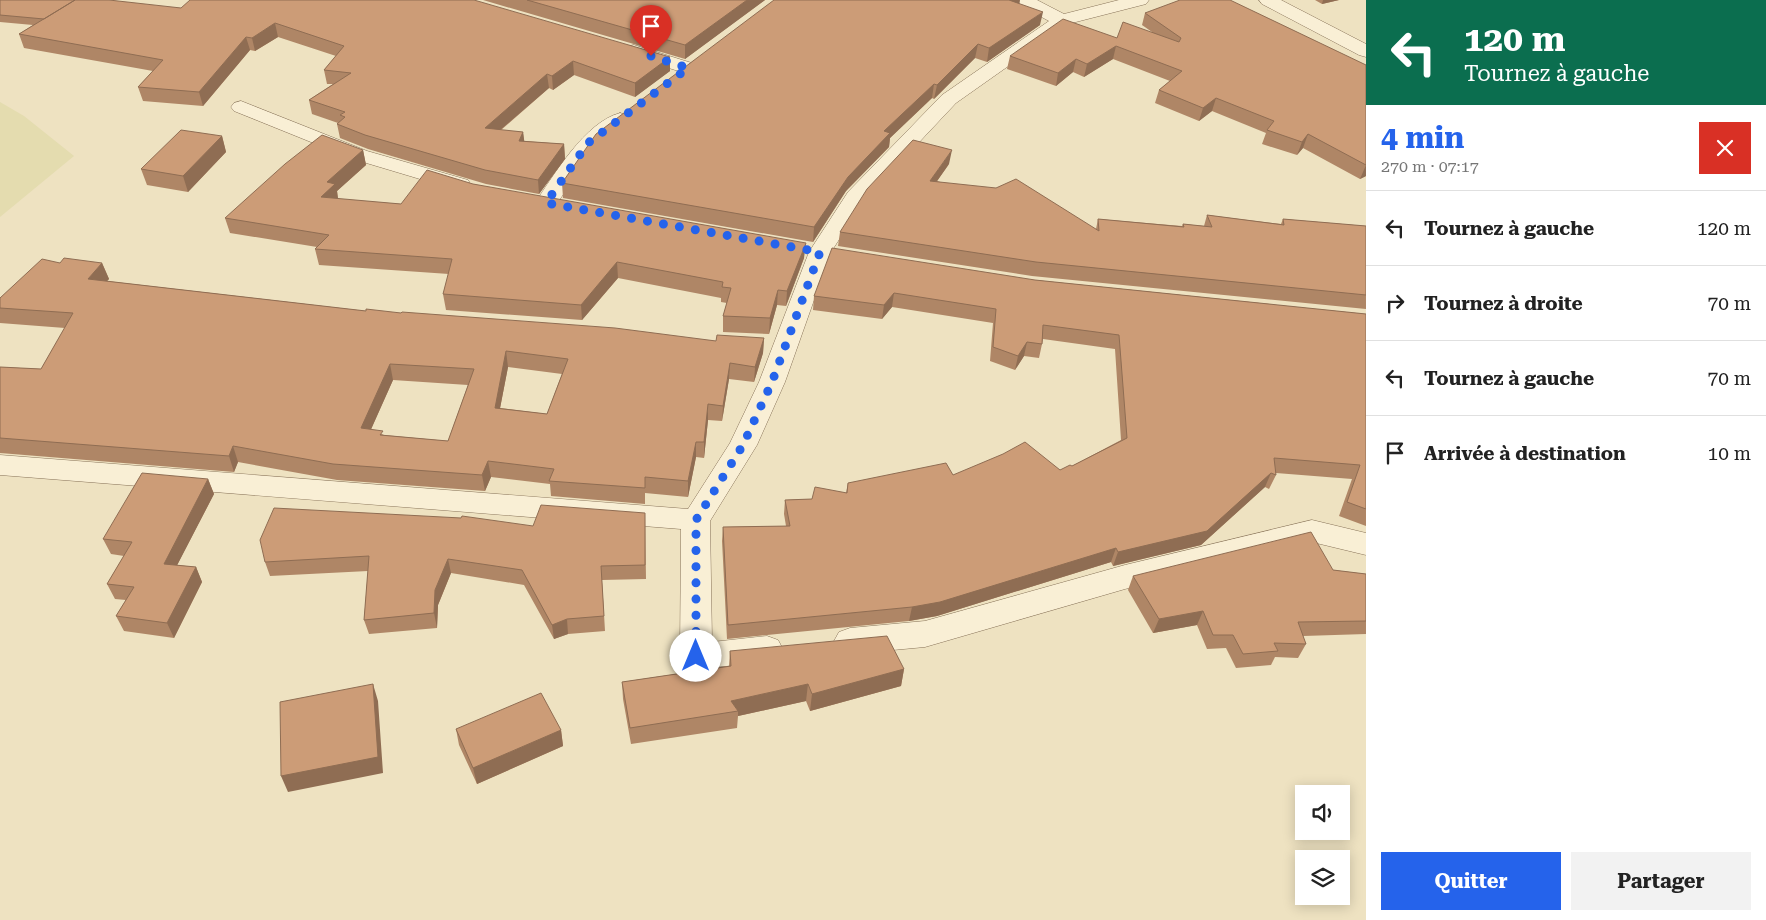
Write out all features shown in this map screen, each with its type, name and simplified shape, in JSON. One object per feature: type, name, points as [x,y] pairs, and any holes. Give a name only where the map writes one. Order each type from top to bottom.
[{"type":"street","points":[[1023,0],[1062,20]]},
{"type":"street","points":[[795,646],[696,656],[696,520],[743,445],[772,382],[776,344],[820,252],[856,197],[949,99],[1062,20],[1140,0]]},
{"type":"street","points":[[1268,0],[1366,51]]},
{"type":"street","points":[[613,45],[688,68]]},
{"type":"street","points":[[241,107],[360,155],[483,192]]},
{"type":"street","points":[[546,203],[588,143],[634,108]]},
{"type":"street","points":[[0,465],[696,520]]},
{"type":"street","points":[[825,643],[924,634],[1125,577],[1312,531],[1366,544]]},
{"type":"shaded area","points":[[0,102],[24,116],[74,156],[0,217]]},
{"type":"building","points":[[0,0],[75,0],[44,19],[0,15]]},
{"type":"building","points":[[75,0],[109,0],[181,8],[190,0],[474,0],[670,57],[635,83],[573,61],[552,76],[547,74],[485,128],[523,132],[519,141],[564,144],[538,180],[485,170],[365,135],[337,124],[345,117],[340,115],[345,112],[309,100],[351,73],[324,70],[344,46],[275,23],[252,38],[246,37],[199,92],[138,87],[163,60],[19,34]]},
{"type":"building","points":[[527,0],[747,0],[685,45]]},
{"type":"building","points":[[774,0],[1009,0],[1043,12],[989,48],[978,44],[937,85],[934,84],[884,131],[890,133],[848,177],[814,227],[562,183],[596,134]]},
{"type":"building","points":[[1180,0],[1230,0],[1366,65],[1366,165],[1308,134],[1302,142],[1267,130],[1274,121],[1216,98],[1203,108],[1159,90],[1182,71],[1116,46],[1087,64],[1076,59],[1058,73],[1010,56],[1063,19],[1117,38],[1123,22],[1179,42],[1181,38],[1145,13]]},
{"type":"building","points":[[181,130],[222,136],[183,176],[141,169]]},
{"type":"building","points":[[322,135],[363,150],[327,182],[335,184],[321,197],[401,204],[427,170],[473,184],[806,243],[787,291],[778,290],[770,318],[723,316],[731,288],[722,287],[723,282],[617,262],[581,305],[443,294],[452,259],[315,249],[329,235],[225,218],[285,164]]},
{"type":"building","points":[[913,140],[952,150],[930,181],[996,188],[1016,179],[1099,231],[1098,219],[1184,227],[1183,224],[1212,227],[1207,215],[1284,225],[1283,219],[1366,226],[1366,295],[1036,262],[840,232],[867,189]]},
{"type":"building","points":[[832,248],[1035,280],[1366,314],[1366,509],[1347,502],[1360,465],[1274,458],[1276,475],[1271,473],[1207,531],[1118,552],[1116,548],[940,602],[912,607],[728,625],[723,527],[790,526],[785,500],[812,499],[815,487],[847,493],[848,483],[946,463],[953,475],[1003,454],[1025,442],[1060,470],[1070,465],[1072,466],[1127,438],[1119,335],[1043,325],[1042,344],[1027,342],[1018,356],[993,347],[996,309],[894,293],[884,305],[814,296]]},
{"type":"building","points":[[64,258],[102,263],[88,279],[366,311],[366,309],[615,328],[716,341],[717,335],[764,338],[755,367],[730,363],[723,406],[708,404],[704,442],[696,442],[688,481],[645,477],[645,488],[549,481],[554,469],[488,461],[482,475],[333,464],[233,446],[229,456],[0,438],[0,367],[41,369],[73,313],[0,308],[0,298],[42,259],[60,263]],"holes":[[[506,351],[568,359],[547,414],[495,408]],[[390,364],[474,369],[448,441],[380,435],[383,431],[361,428]]]},
{"type":"building","points":[[142,473],[208,479],[164,564],[196,567],[167,623],[116,616],[134,587],[107,584],[132,542],[103,539]]},
{"type":"building","points":[[541,505],[645,513],[645,565],[601,566],[604,616],[567,619],[552,625],[522,570],[448,559],[435,590],[434,613],[364,620],[369,556],[265,562],[260,540],[274,508],[461,518],[462,516],[533,526]]},
{"type":"building","points":[[1311,532],[1333,570],[1366,574],[1366,621],[1298,622],[1306,644],[1274,643],[1278,651],[1243,654],[1233,635],[1213,635],[1203,611],[1159,619],[1133,576]]},
{"type":"building","points":[[887,636],[904,669],[812,694],[808,684],[731,701],[738,711],[630,728],[622,682],[731,666],[730,651]]},
{"type":"building","points":[[373,684],[378,757],[281,776],[280,702]]},
{"type":"building","points":[[541,693],[561,730],[473,768],[456,729]]},
{"type":"route","points":[[651,56],[688,68],[588,143],[546,203],[820,252],[772,382],[743,445],[696,520],[696,656]]}]
